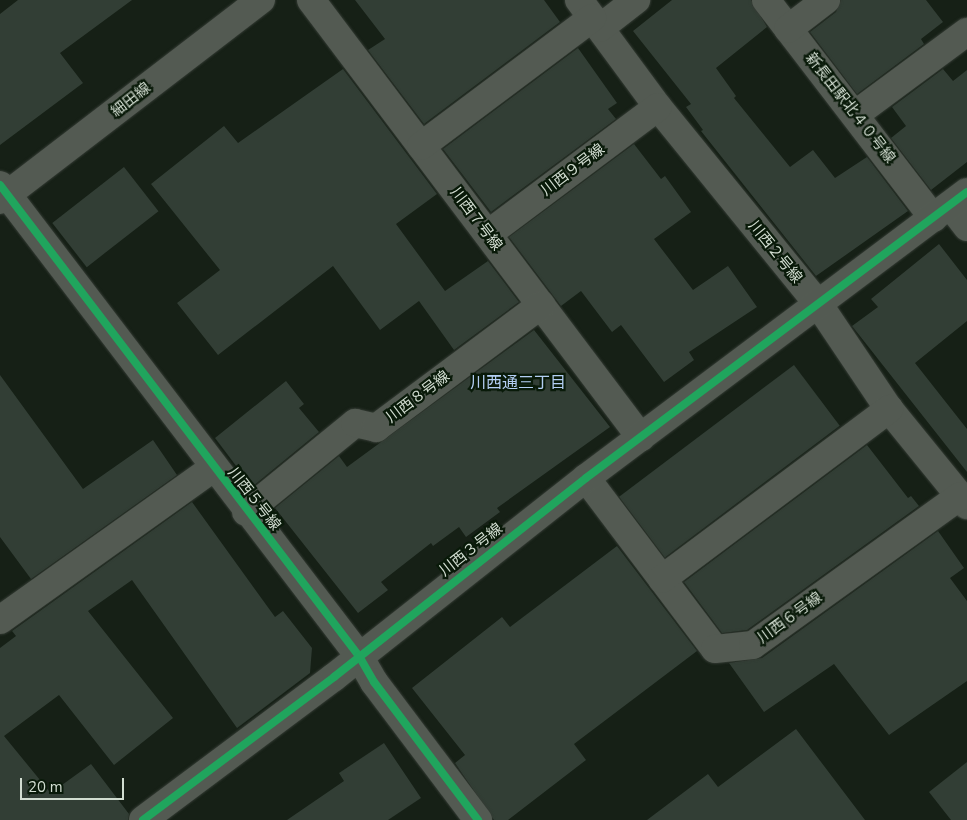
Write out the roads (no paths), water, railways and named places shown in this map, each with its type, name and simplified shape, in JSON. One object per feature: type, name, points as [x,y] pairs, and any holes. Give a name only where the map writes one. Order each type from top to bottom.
[{"type":"street","name":"川西７号線","points":[[311,0],[641,438]]},
{"type":"street","points":[[421,146],[590,15],[636,0]]},
{"type":"street","name":"新長田駅北４０号線","points":[[766,0],[856,114],[950,205],[967,227]]},
{"type":"street","points":[[788,29],[826,0]]},
{"type":"street","name":"細田線","points":[[2,194],[257,1]]},
{"type":"street","name":"川西２号線","points":[[590,15],[658,107],[819,305],[889,409],[963,501]]},
{"type":"street","points":[[856,114],[967,32]]},
{"type":"street","name":"川西９号線","points":[[488,234],[658,107]]},
{"type":"street","name":"川西５号線","points":[[2,194],[359,656],[374,682],[478,820]]},
{"type":"street","name":"川西３号線","points":[[143,820],[359,656],[586,478],[950,205]]},
{"type":"street","name":"川西８号線","points":[[246,512],[355,423],[376,428],[541,305]]},
{"type":"street","points":[[662,579],[889,409]]},
{"type":"street","points":[[0,620],[213,468]]},
{"type":"street","name":"川西６号線","points":[[586,478],[715,649],[752,645],[963,501]]},
{"type":"district","name":"川西通三丁目","points":[[518,383]]}]
